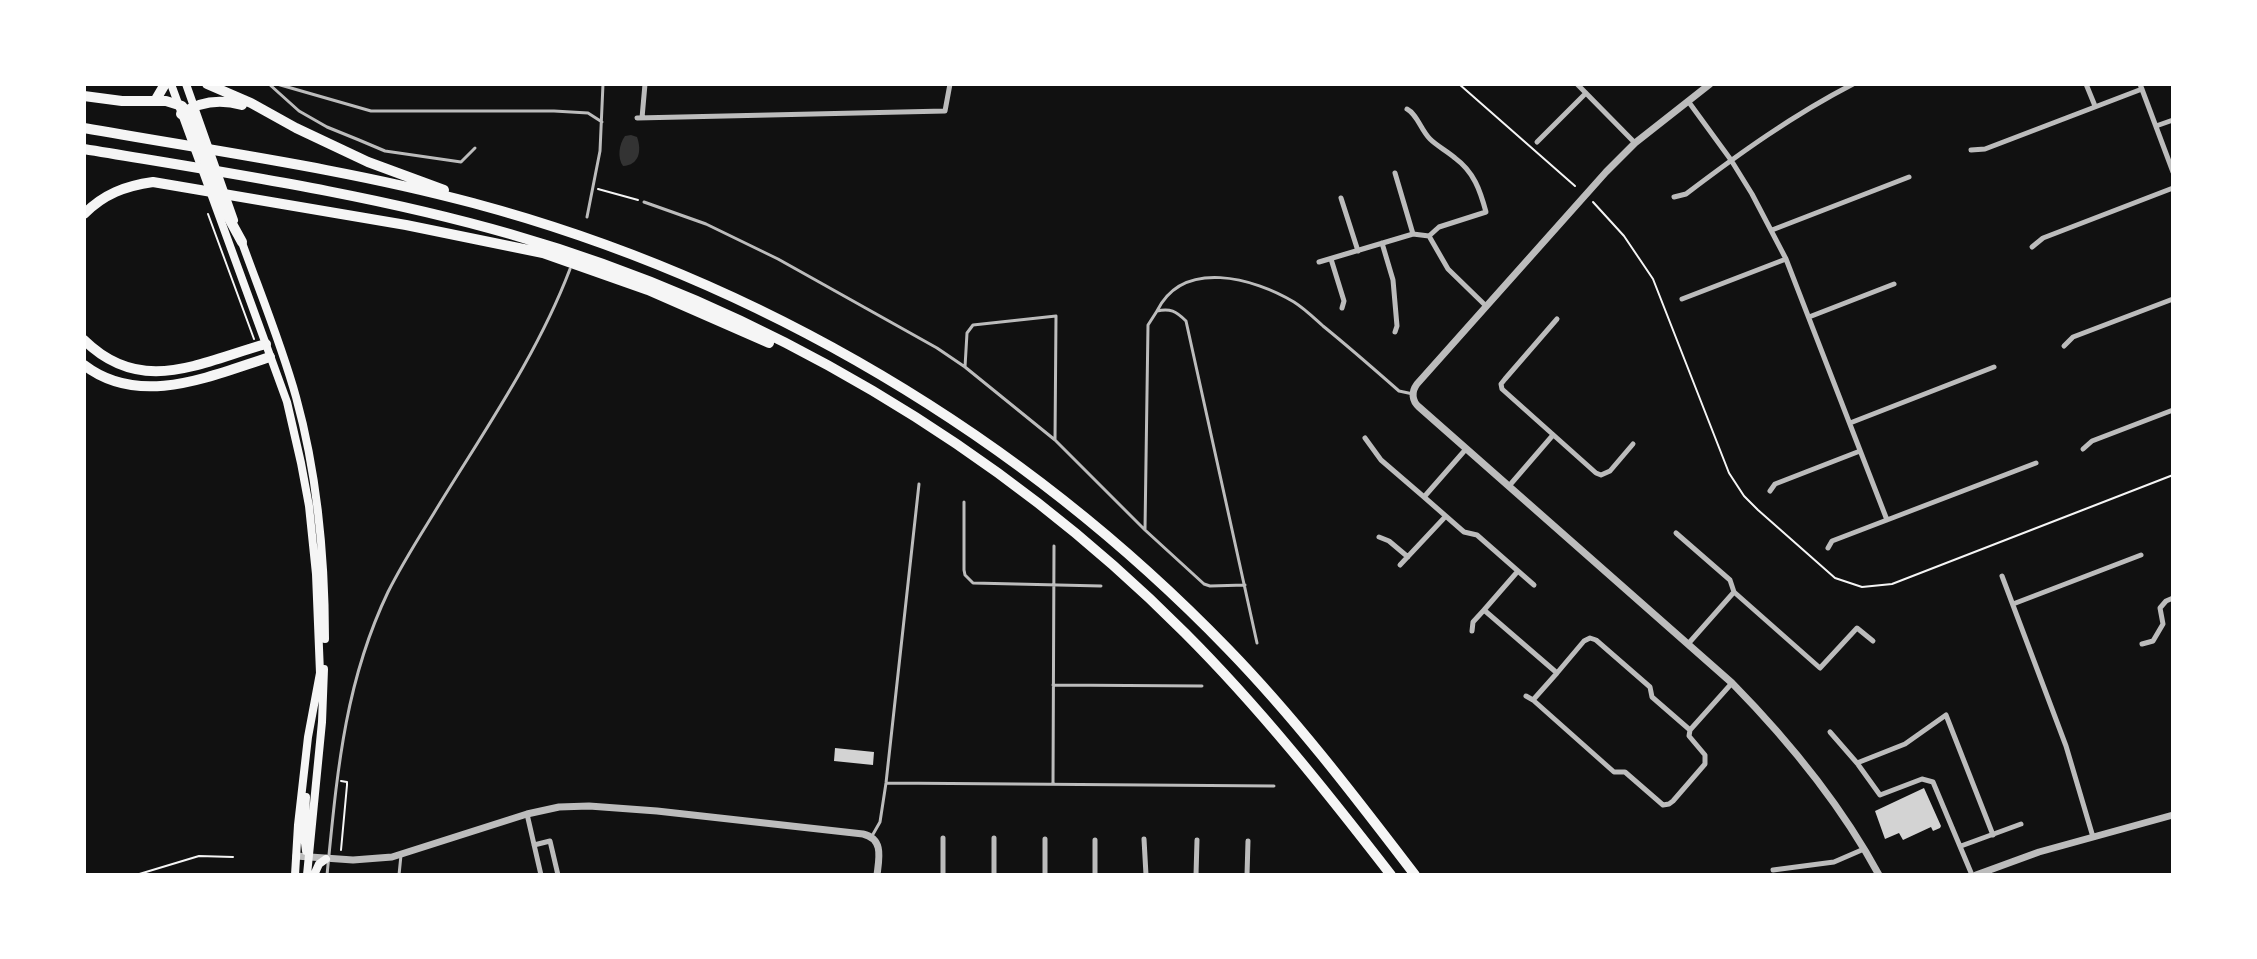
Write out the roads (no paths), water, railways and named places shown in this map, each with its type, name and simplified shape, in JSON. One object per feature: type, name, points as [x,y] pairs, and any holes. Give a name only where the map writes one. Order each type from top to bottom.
[{"type":"highway","points":[[155,101],[168,84]]},
{"type":"highway","points":[[207,84],[368,162],[603,244],[693,279],[785,322],[916,395],[1023,468],[1129,554],[1232,653],[1304,734],[1415,875]]},
{"type":"highway","points":[[84,96],[155,101],[188,117],[219,210],[242,242]]},
{"type":"highway","points":[[188,117],[203,103],[229,101],[267,113]]},
{"type":"highway","points":[[84,128],[361,177],[525,218]]},
{"type":"highway","points":[[84,149],[412,208],[512,234],[670,290],[757,329],[847,377],[992,469],[1079,537],[1151,600],[1205,653],[1279,734],[1391,875]]},
{"type":"highway","points":[[84,214],[112,192],[153,182],[479,238],[543,253],[604,273],[847,377]]},
{"type":"highway","points":[[84,340],[114,363],[134,370],[155,372],[176,370],[266,344]]},
{"type":"highway","points":[[84,365],[107,379],[149,388],[182,383],[270,357]]},
{"type":"main road","points":[[168,84],[188,117]]},
{"type":"main road","points":[[186,84],[188,117]]},
{"type":"main road","points":[[219,210],[295,431],[309,506],[316,574],[320,673],[308,737],[295,875]]},
{"type":"main road","points":[[242,242],[297,400],[316,506],[325,633],[324,696],[307,875]]},
{"type":"main road","points":[[308,737],[304,835],[309,857]]},
{"type":"main road","points":[[314,875],[319,864],[327,859]]},
{"type":"street","points":[[645,84],[639,118],[945,111],[950,84]]},
{"type":"street","points":[[1577,84],[1635,143]]},
{"type":"street","points":[[1710,84],[1635,143],[1574,205],[1417,384],[1413,394],[1416,405],[1732,683],[1768,719],[1816,776],[1865,848],[1879,875]]},
{"type":"street","points":[[1674,197],[1686,194],[1776,128],[1853,84]]},
{"type":"street","points":[[2086,84],[2095,106]]},
{"type":"street","points":[[1971,150],[1985,149],[2141,86],[2173,172]]},
{"type":"street","points":[[1537,142],[1586,93]]},
{"type":"street","points":[[1687,100],[1731,160],[1786,259],[1887,520]]},
{"type":"street","points":[[1319,262],[1413,234],[1429,236],[1439,227],[1486,212],[1469,170],[1430,140],[1413,111],[1407,109]]},
{"type":"street","points":[[2156,126],[2173,120]]},
{"type":"street","points":[[1395,173],[1413,234]]},
{"type":"street","points":[[1772,230],[1909,177]]},
{"type":"street","points":[[2032,247],[2043,238],[2173,188]]},
{"type":"street","points":[[1341,198],[1358,251]]},
{"type":"street","points":[[1429,236],[1448,269],[1486,306]]},
{"type":"street","points":[[1382,243],[1395,290],[1395,332]]},
{"type":"street","points":[[1331,259],[1344,301],[1342,308]]},
{"type":"street","points":[[1682,299],[1786,259]]},
{"type":"street","points":[[1809,317],[1894,284]]},
{"type":"street","points":[[2064,346],[2073,337],[2173,299]]},
{"type":"street","points":[[1557,319],[1501,384],[1506,395],[1601,475],[1610,471],[1633,444]]},
{"type":"street","points":[[1850,423],[1994,367]]},
{"type":"street","points":[[2083,449],[2092,441],[2173,410]]},
{"type":"street","points":[[1509,486],[1553,435]]},
{"type":"street","points":[[1365,438],[1381,460],[1445,517],[1464,532],[1477,535],[1534,585]]},
{"type":"street","points":[[1424,497],[1466,449]]},
{"type":"street","points":[[1770,491],[1775,484],[1860,451]]},
{"type":"street","points":[[1828,548],[1832,541],[2036,463]]},
{"type":"street","points":[[1400,565],[1445,517]]},
{"type":"street","points":[[1676,533],[1730,580],[1734,592],[1820,668],[1857,628],[1873,641]]},
{"type":"street","points":[[1379,537],[1408,557]]},
{"type":"street","points":[[2013,604],[2141,555]]},
{"type":"street","points":[[1472,631],[1473,622],[1518,571]]},
{"type":"street","points":[[2002,576],[2066,746],[2093,837]]},
{"type":"street","points":[[1688,644],[1734,592]]},
{"type":"street","points":[[2142,644],[2153,641],[2163,624],[2160,608],[2173,598]]},
{"type":"street","points":[[1484,610],[1557,673]]},
{"type":"street","points":[[1533,700],[1590,638],[1650,687],[1652,697],[1690,730]]},
{"type":"street","points":[[1526,696],[1614,772],[1625,772],[1663,805],[1673,801],[1705,764],[1705,755],[1689,736],[1690,730],[1732,683]]},
{"type":"street","points":[[1857,763],[1905,744],[1946,715],[1993,835]]},
{"type":"street","points":[[1830,732],[1880,795],[1922,779],[1933,782],[1974,875],[2039,852],[2173,815]]},
{"type":"street","points":[[296,856],[362,860],[401,855],[527,814],[559,807],[589,806],[872,836],[879,851],[877,875]]},
{"type":"street","points":[[527,814],[541,875]]},
{"type":"street","points":[[1961,846],[2021,824]]},
{"type":"street","points":[[943,838],[943,875]]},
{"type":"street","points":[[994,838],[994,875]]},
{"type":"street","points":[[1045,839],[1045,875]]},
{"type":"street","points":[[1144,839],[1146,875]]},
{"type":"street","points":[[1095,840],[1095,875]]},
{"type":"street","points":[[1196,875],[1197,840]]},
{"type":"street","points":[[534,845],[550,841],[558,875]]},
{"type":"street","points":[[1247,875],[1248,841]]},
{"type":"street","points":[[1773,870],[1834,862],[1865,848]]},
{"type":"lane","points":[[269,84],[299,111],[327,127],[385,151],[461,162],[475,148]]},
{"type":"lane","points":[[277,84],[371,111],[579,112],[602,122]]},
{"type":"lane","points":[[587,217],[602,122],[603,84]]},
{"type":"lane","points":[[644,202],[706,224],[778,259],[937,348],[1055,440],[1204,584],[1245,585]]},
{"type":"lane","points":[[327,875],[342,740],[356,675],[371,634],[409,554],[533,349],[570,269]]},
{"type":"lane","points":[[1145,530],[1148,325],[1171,290],[1198,279],[1216,277],[1261,287],[1296,303],[1399,391],[1413,394]]},
{"type":"lane","points":[[1157,311],[1167,308],[1186,321],[1257,643]]},
{"type":"lane","points":[[965,367],[967,333],[973,325],[1056,316],[1055,440]]},
{"type":"lane","points":[[872,836],[880,822],[886,783],[919,484]]},
{"type":"lane","points":[[964,502],[964,570],[969,581],[1101,586]]},
{"type":"lane","points":[[1053,784],[1054,546]]},
{"type":"lane","points":[[1053,685],[1202,686]]},
{"type":"lane","points":[[886,783],[1274,786]]},
{"type":"lane","points":[[399,875],[401,855]]}]
